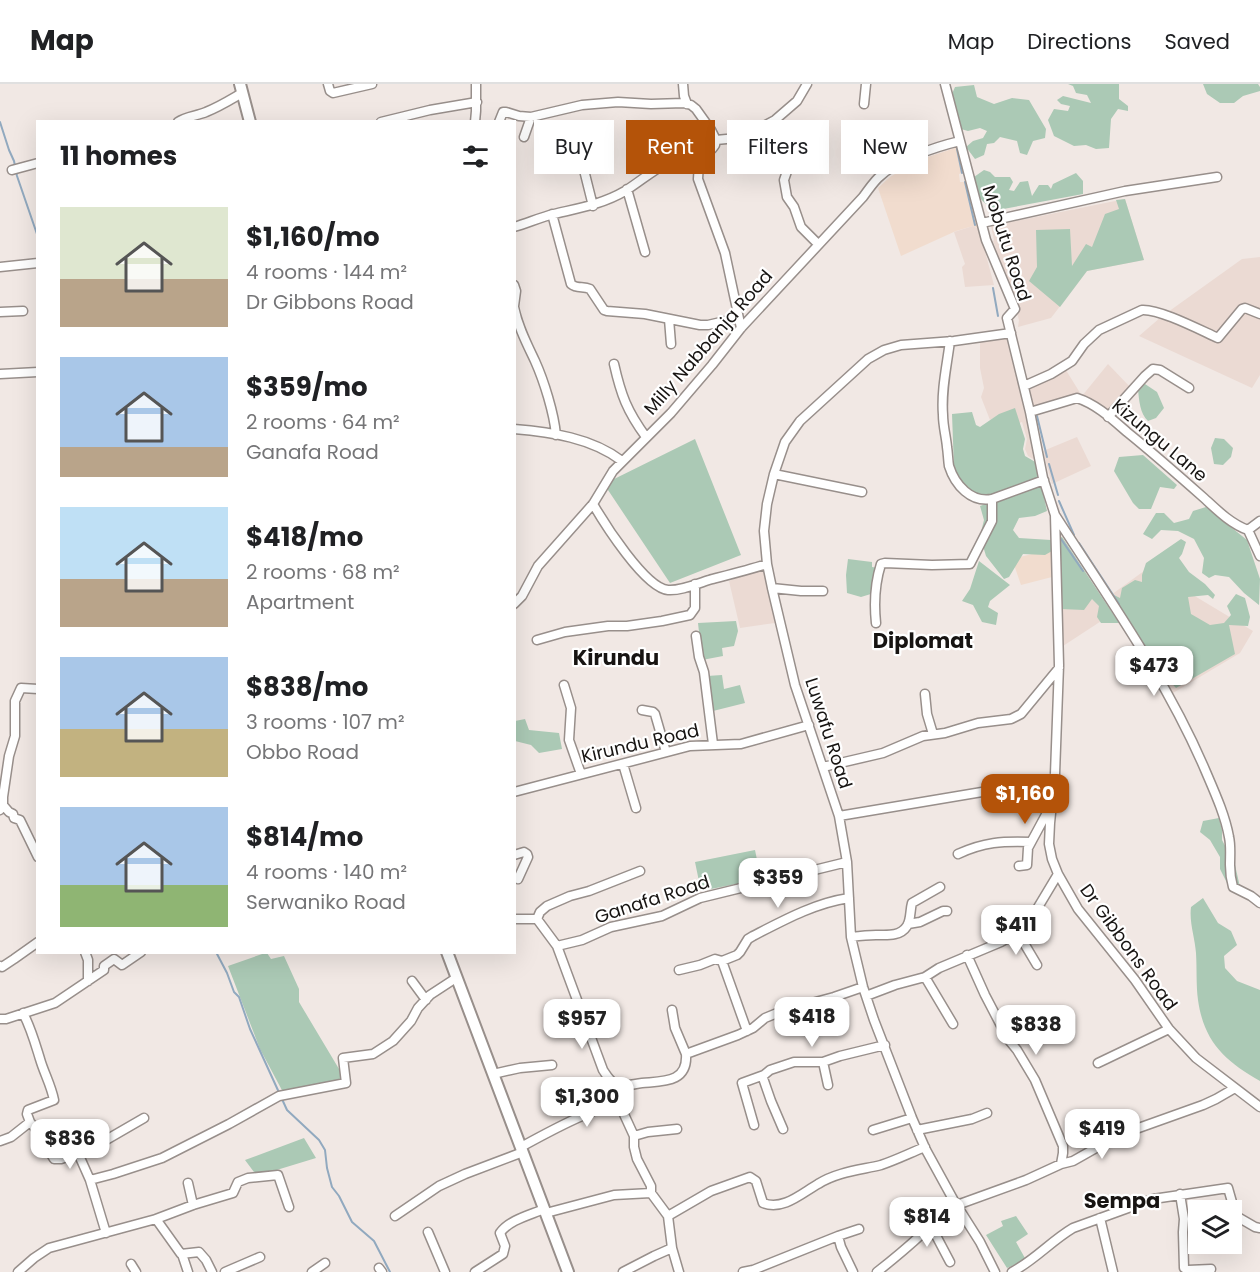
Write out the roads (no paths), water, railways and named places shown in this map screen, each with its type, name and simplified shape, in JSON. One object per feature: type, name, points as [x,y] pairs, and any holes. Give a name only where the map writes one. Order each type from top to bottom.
[{"type":"main road","points":[[241,86],[250,120]]},
{"type":"main road","points":[[448,954],[568,1272]]},
{"type":"street","points":[[328,84],[333,93],[372,84]]},
{"type":"street","points":[[474,120],[477,102],[476,84]]},
{"type":"street","points":[[683,84],[687,104]]},
{"type":"street","points":[[775,120],[797,101],[807,84]]},
{"type":"street","points":[[864,104],[866,84]]},
{"type":"street","name":"Mobutu Road","points":[[945,84],[986,240],[1015,309],[1007,318],[1054,515]]},
{"type":"street","points":[[180,120],[204,113],[241,86]]},
{"type":"street","points":[[389,120],[477,102]]},
{"type":"street","points":[[500,120],[503,112],[531,117],[582,105],[618,102],[687,104],[696,109],[704,118],[716,140],[715,145]]},
{"type":"street","points":[[524,137],[531,117]]},
{"type":"street","points":[[716,140],[727,139]]},
{"type":"street","name":"Milly Nabbanja Road","points":[[516,602],[522,596],[538,566],[593,504],[613,471],[671,413],[741,328],[879,177],[921,153],[960,141]]},
{"type":"street","points":[[12,170],[36,164]]},
{"type":"street","points":[[585,174],[593,206]]},
{"type":"street","points":[[516,226],[552,214],[593,206],[627,189],[650,174]]},
{"type":"street","points":[[698,174],[698,179],[725,253],[741,328]]},
{"type":"street","points":[[786,174],[784,180],[787,197],[794,207],[801,227],[818,244]]},
{"type":"street","points":[[982,223],[1125,191],[1217,177]]},
{"type":"street","points":[[627,189],[645,252]]},
{"type":"street","points":[[552,214],[571,284],[574,287],[590,289],[607,311],[645,314],[700,325],[738,318]]},
{"type":"street","points":[[0,267],[36,263]]},
{"type":"street","points":[[1024,386],[1051,374],[1072,361],[1084,344],[1099,330],[1142,309],[1149,309],[1218,338],[1242,309],[1260,314]]},
{"type":"street","points":[[0,312],[23,311]]},
{"type":"street","points":[[516,313],[544,388],[556,435]]},
{"type":"street","points":[[669,319],[671,344]]},
{"type":"street","name":"Luwafu Road","points":[[995,1272],[925,1147],[873,1020],[851,937],[847,862],[839,816],[795,686],[767,564],[764,531],[774,474],[785,442],[800,421],[868,359],[884,350],[901,345],[1011,333]]},
{"type":"street","points":[[950,341],[942,414],[949,464],[953,476],[969,495],[984,501],[1044,480]]},
{"type":"street","points":[[614,364],[626,405],[633,420],[646,437]]},
{"type":"street","points":[[1108,417],[1153,369],[1160,370],[1189,388]]},
{"type":"street","points":[[0,374],[36,372]]},
{"type":"street","name":"Kizungu Lane","points":[[1030,412],[1077,398],[1083,400],[1152,452],[1225,516],[1248,530]]},
{"type":"street","points":[[516,429],[532,430],[594,445],[622,461]]},
{"type":"street","points":[[774,474],[862,492]]},
{"type":"street","points":[[876,623],[876,591],[881,564],[970,564],[992,520],[992,500]]},
{"type":"street","points":[[593,504],[616,540],[642,572],[663,589],[671,590],[767,564]]},
{"type":"street","points":[[1054,515],[1120,614],[1191,738],[1216,797],[1229,836],[1233,887],[1260,903]]},
{"type":"street","name":"Dr Gibbons Road","points":[[1054,515],[1059,668],[1056,774],[1049,844],[1052,860],[1078,909],[1135,980],[1169,1029],[1196,1058],[1260,1107]]},
{"type":"street","points":[[1260,521],[1248,530],[1260,556]]},
{"type":"street","points":[[537,640],[565,632],[608,626],[627,626],[690,615],[695,611],[695,584]]},
{"type":"street","points":[[772,588],[823,591]]},
{"type":"street","points":[[696,636],[704,672],[713,744]]},
{"type":"street","points":[[823,767],[883,753],[923,736],[1016,717],[1022,714],[1059,668]]},
{"type":"street","points":[[564,685],[571,708],[569,740],[581,774]]},
{"type":"street","points":[[36,689],[21,688],[15,701],[15,736],[9,756],[2,807],[13,814],[14,818],[20,820],[36,852]]},
{"type":"street","points":[[925,694],[927,714],[933,734]]},
{"type":"street","points":[[642,710],[655,714],[666,752]]},
{"type":"street","name":"Kirundu Road","points":[[516,791],[690,746],[741,744],[809,725]]},
{"type":"street","points":[[623,764],[636,808]]},
{"type":"street","points":[[839,816],[982,792]]},
{"type":"street","points":[[1019,866],[1027,865],[1028,849],[1052,804]]},
{"type":"street","points":[[958,854],[975,846],[1012,842],[1031,843]]},
{"type":"street","points":[[516,854],[524,852],[528,857],[518,879]]},
{"type":"street","name":"Ganafa Road","points":[[557,946],[582,940],[612,927],[662,916],[700,898],[847,862]]},
{"type":"street","points":[[537,919],[540,912],[547,906],[640,871]]},
{"type":"street","points":[[686,1054],[747,1031],[765,1018],[782,1011],[925,977],[967,955],[1001,942],[1029,924],[1058,874]]},
{"type":"street","points":[[851,937],[892,935],[905,929],[912,903],[940,887]]},
{"type":"street","points":[[679,970],[715,959],[722,961],[740,952],[748,939],[791,916],[829,902],[849,898]]},
{"type":"street","points":[[908,924],[920,922],[947,911]]},
{"type":"street","points":[[516,918],[537,919]]},
{"type":"street","points":[[537,919],[557,946],[603,1070],[612,1083],[625,1086],[659,1082],[676,1077],[682,1072],[686,1054],[675,1028],[672,1010]]},
{"type":"street","points":[[1018,933],[1037,965]]},
{"type":"street","points":[[0,966],[2,967],[36,943]]},
{"type":"street","points":[[86,954],[88,981]]},
{"type":"street","points":[[0,1019],[55,1003],[104,970],[104,966],[114,959],[122,965],[138,954]]},
{"type":"street","points":[[967,955],[985,996],[1008,1039],[1035,1080],[1063,1146],[1064,1153],[1060,1164]]},
{"type":"street","points":[[722,961],[747,1031]]},
{"type":"street","points":[[925,977],[953,1024]]},
{"type":"street","points":[[90,1180],[162,1158],[281,1096],[346,1083],[344,1058],[373,1054],[393,1041],[426,1000],[456,978]]},
{"type":"street","points":[[412,981],[426,1000]]},
{"type":"street","points":[[23,1013],[30,1027],[54,1100],[28,1110],[27,1114],[54,1159],[78,1153],[144,1118]]},
{"type":"street","points":[[1098,1063],[1169,1029]]},
{"type":"street","points":[[754,1125],[742,1083],[794,1062],[823,1062],[885,1045]]},
{"type":"street","points":[[823,1062],[828,1085]]},
{"type":"street","points":[[493,1074],[520,1068],[552,1065]]},
{"type":"street","points":[[764,1075],[771,1101],[783,1129]]},
{"type":"street","points":[[619,1084],[617,1099],[634,1136],[637,1159],[651,1186],[651,1193],[668,1216],[672,1248],[679,1272]]},
{"type":"street","points":[[877,1272],[905,1250],[956,1203],[1026,1180],[1060,1164],[1073,1161],[1119,1135],[1196,1108],[1235,1088]]},
{"type":"street","points":[[395,1216],[439,1186],[522,1150],[552,1130],[582,1115],[605,1107],[617,1099]]},
{"type":"street","points":[[917,1130],[972,1119],[987,1113]]},
{"type":"street","points":[[873,1130],[912,1118]]},
{"type":"street","points":[[0,1141],[11,1137],[30,1122]]},
{"type":"street","points":[[634,1136],[648,1132],[677,1130]]},
{"type":"street","points":[[668,1216],[711,1191],[750,1178],[756,1181],[763,1203],[766,1205],[782,1204],[828,1179],[892,1161],[925,1147]]},
{"type":"street","points":[[78,1153],[90,1180],[106,1233]]},
{"type":"street","points":[[18,1272],[49,1248],[156,1219],[232,1193],[238,1182],[248,1178],[278,1175],[289,1207]]},
{"type":"street","points":[[188,1183],[193,1205]]},
{"type":"street","points":[[1012,1272],[1034,1258],[1063,1234],[1079,1225],[1153,1199],[1180,1194],[1228,1188],[1236,1216],[1260,1228]]},
{"type":"street","points":[[475,1272],[503,1254],[505,1246],[500,1233],[516,1221],[545,1211],[614,1195],[651,1193]]},
{"type":"street","points":[[1180,1194],[1185,1219],[1182,1232],[1184,1268],[1188,1270],[1211,1269]]},
{"type":"street","points":[[1100,1218],[1113,1272]]},
{"type":"street","points":[[156,1219],[182,1254],[188,1272]]},
{"type":"street","points":[[931,1226],[950,1262]]},
{"type":"street","points":[[743,1272],[859,1229]]},
{"type":"street","points":[[428,1232],[445,1272]]},
{"type":"street","points":[[838,1236],[853,1272]]},
{"type":"street","points":[[623,1272],[672,1248]]},
{"type":"street","points":[[182,1254],[196,1251],[201,1254],[212,1272]]},
{"type":"street","points":[[225,1272],[260,1257]]},
{"type":"street","points":[[312,1272],[325,1263]]},
{"type":"waterway","points":[[0,122],[36,231]]},
{"type":"waterway","points":[[957,149],[962,173]]},
{"type":"waterway","points":[[965,182],[975,225]]},
{"type":"waterway","points":[[993,288],[998,316]]},
{"type":"waterway","points":[[1037,416],[1047,457]]},
{"type":"waterway","points":[[1049,464],[1058,495]]},
{"type":"waterway","points":[[1059,501],[1074,535]]},
{"type":"waterway","points":[[1061,539],[1083,571]]},
{"type":"waterway","points":[[1079,543],[1119,604]]},
{"type":"waterway","points":[[217,954],[234,992],[239,997],[250,1029],[287,1110],[319,1140],[325,1150],[332,1187],[352,1222],[374,1241],[390,1272]]},
{"type":"district","name":"Diplomat","points":[[923,640]]},
{"type":"district","name":"Kirundu","points":[[616,657]]},
{"type":"district","name":"Sempa","points":[[1122,1200]]}]
